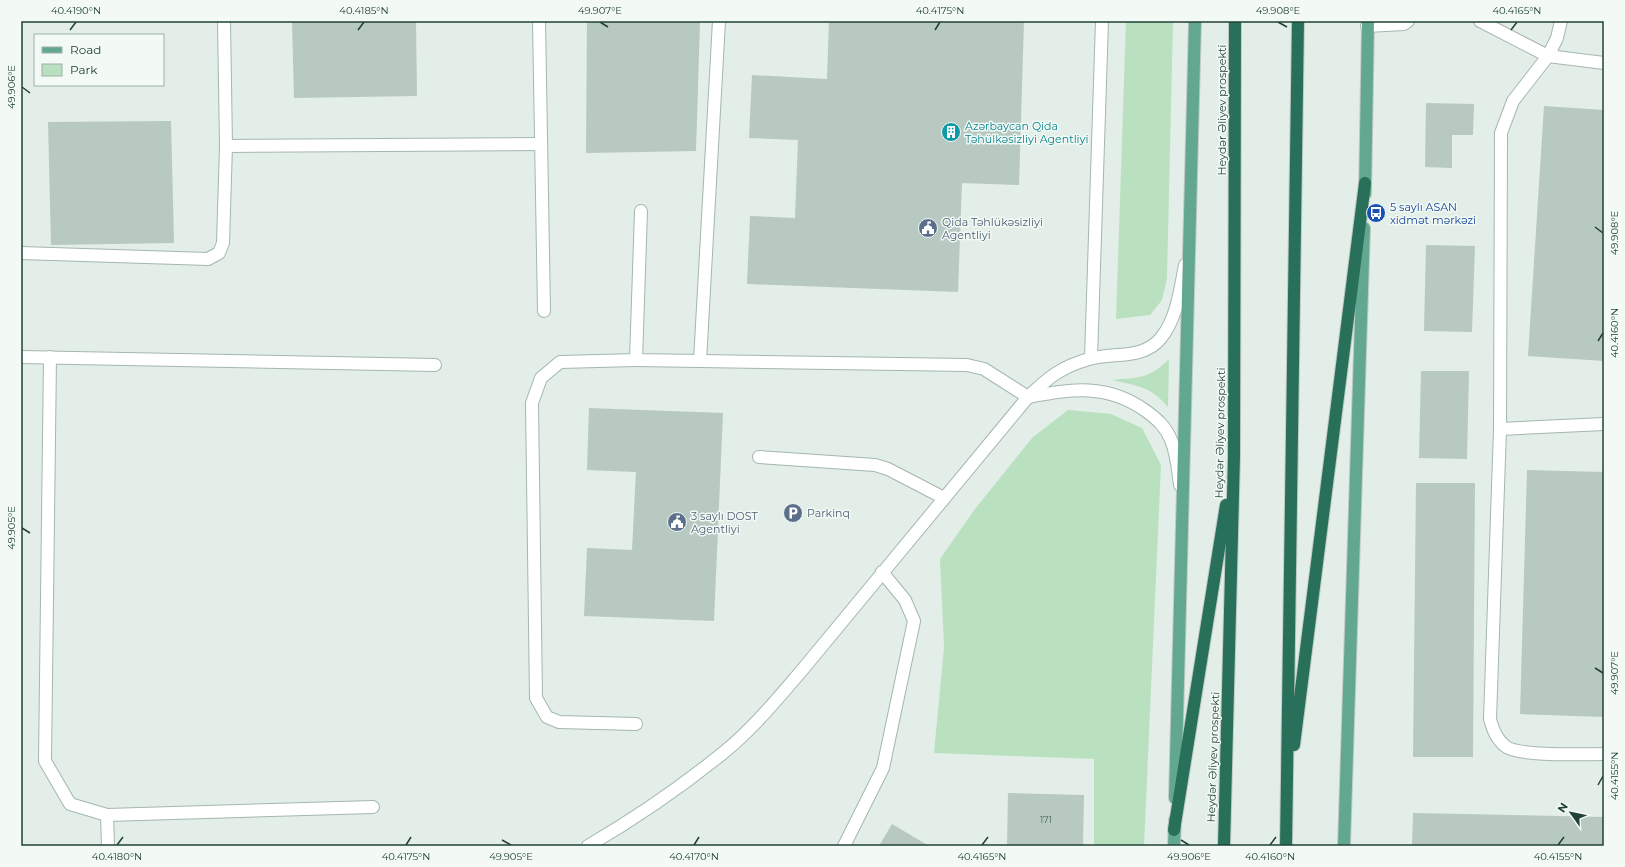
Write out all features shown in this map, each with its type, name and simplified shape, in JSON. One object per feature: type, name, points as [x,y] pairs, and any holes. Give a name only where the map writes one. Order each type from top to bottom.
[{"type":"highway","name":"Heydər Əliyev prospekti","points":[[1224,846],[1234,456],[1235,21]]},
{"type":"highway","points":[[1286,846],[1298,21]]},
{"type":"highway","points":[[1287,803],[1365,183]]},
{"type":"highway","points":[[1174,830],[1234,456]]},
{"type":"main road","points":[[1174,846],[1195,21]]},
{"type":"main road","points":[[1344,846],[1365,183],[1368,24]]},
{"type":"street","points":[[21,253],[208,259],[219,253],[223,243],[226,146],[224,21]]},
{"type":"street","points":[[538,21],[544,311]]},
{"type":"street","points":[[700,361],[719,21]]},
{"type":"street","points":[[1091,358],[1102,21]]},
{"type":"street","points":[[1368,24],[1404,24],[1408,21]]},
{"type":"street","points":[[1480,21],[1548,56],[1604,63]]},
{"type":"street","points":[[1561,21],[1557,38],[1548,56],[1513,100],[1501,133],[1500,429],[1490,711],[1495,735],[1506,747],[1525,752],[1604,754]]},
{"type":"street","points":[[226,146],[540,144]]},
{"type":"street","points":[[636,360],[641,210]]},
{"type":"street","points":[[588,846],[655,803],[724,753],[768,709],[803,669],[1028,397],[1051,375],[1068,366],[1091,358],[1131,355],[1148,348],[1161,338],[1170,323],[1177,304],[1190,246]]},
{"type":"street","points":[[21,357],[435,365]]},
{"type":"street","points":[[50,357],[45,761],[70,804],[107,815],[373,807]]},
{"type":"street","points":[[636,724],[559,722],[547,717],[536,698],[532,403],[541,378],[560,362],[636,360],[967,365],[984,369],[1028,397],[1060,392],[1096,391],[1119,395],[1153,416],[1164,427],[1172,442],[1183,498]]},
{"type":"street","points":[[1500,429],[1604,424]]},
{"type":"street","points":[[759,457],[875,465],[888,469],[944,498]]},
{"type":"street","points":[[844,846],[883,768],[914,621],[905,600],[882,572]]},
{"type":"street","points":[[107,815],[108,846]]},
{"type":"green space","points":[[1126,21],[1173,21],[1167,278],[1162,300],[1150,315],[1116,319]]},
{"type":"green space","points":[[1169,359],[1168,407],[1155,395],[1143,388],[1112,380],[1136,378],[1149,374],[1162,366]]},
{"type":"green space","points":[[1068,410],[1111,414],[1142,428],[1161,465],[1144,846],[1094,846],[1094,759],[934,753],[944,647],[940,559],[975,509],[1032,438]]},
{"type":"building","points":[[292,21],[416,21],[417,96],[294,98]]},
{"type":"building","points":[[587,21],[700,21],[696,151],[586,153]]},
{"type":"building","points":[[829,21],[1024,21],[1019,185],[962,183],[958,292],[747,284],[750,216],[795,218],[798,140],[749,138],[752,75],[827,79]]},
{"type":"building","points":[[1426,103],[1474,104],[1473,135],[1452,135],[1452,168],[1425,167]]},
{"type":"building","points":[[1544,106],[1604,110],[1604,361],[1528,356]]},
{"type":"building","points":[[171,121],[174,243],[51,245],[48,122]]},
{"type":"building","points":[[1426,245],[1475,246],[1472,332],[1424,331]]},
{"type":"building","points":[[1421,371],[1469,371],[1467,459],[1419,458]]},
{"type":"building","points":[[589,408],[723,413],[714,621],[584,616],[587,548],[632,550],[636,472],[587,470]]},
{"type":"building","points":[[1527,470],[1604,472],[1604,717],[1520,714]]},
{"type":"building","points":[[1416,483],[1475,483],[1473,757],[1413,757]]},
{"type":"building","points":[[1008,793],[1084,795],[1083,846],[1007,846]]},
{"type":"building","points":[[1413,813],[1604,817],[1604,846],[1412,846]]},
{"type":"building","points":[[892,824],[929,846],[879,846]]},
{"type":"place","name":"Azərbaycan Qida Təhülkəsizliyi Agentliyi","points":[[951,132]]},
{"type":"place","name":"5 saylı ASAN xidmət mərkəzi","points":[[1376,213]]},
{"type":"place","name":"Qida Təhlükəsizliyi Agentliyi","points":[[928,228]]},
{"type":"place","name":"Parkinq","points":[[793,513]]},
{"type":"place","name":"3 saylı DOST Agentliyi","points":[[677,522]]}]
